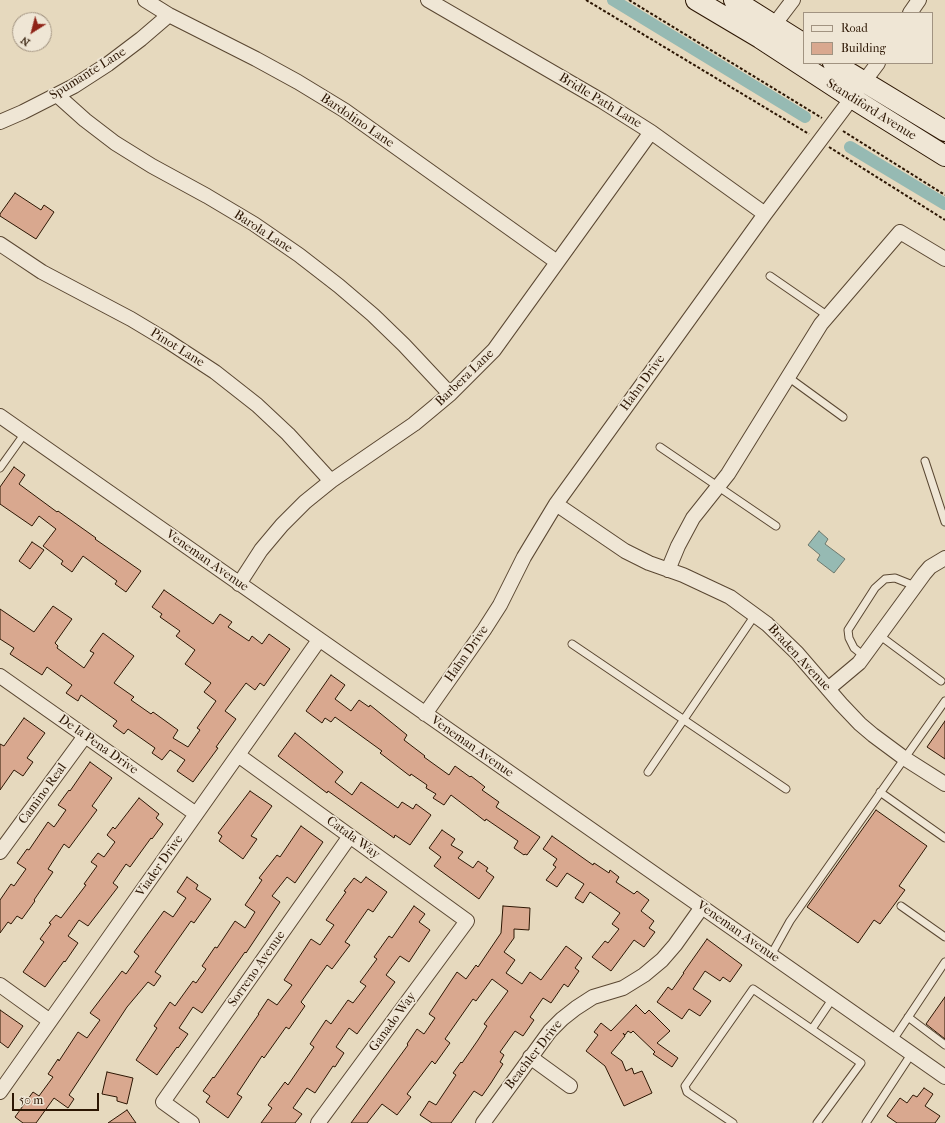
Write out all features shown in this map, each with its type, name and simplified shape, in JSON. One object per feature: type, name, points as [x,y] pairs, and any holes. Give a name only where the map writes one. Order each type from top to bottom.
[{"type":"main road","name":"Standiford Avenue","points":[[696,0],[760,38],[945,156]]},
{"type":"main road","points":[[734,0],[803,43]]},
{"type":"main road","name":"Standiford Avenue","points":[[835,64],[945,131]]},
{"type":"street","name":"Bardolino Lane","points":[[145,0],[169,15],[298,82],[344,110],[557,262]]},
{"type":"street","name":"Bridle Path Lane","points":[[428,0],[602,101],[651,132],[765,214]]},
{"type":"street","points":[[774,24],[793,0]]},
{"type":"street","points":[[911,12],[919,0]]},
{"type":"street","name":"Spumante Lane","points":[[0,122],[57,95],[108,64],[169,15]]},
{"type":"street","name":"Hahn Drive","points":[[425,714],[496,611],[524,557],[556,504],[819,140],[877,64]]},
{"type":"street","name":"Barola Lane","points":[[57,95],[85,120],[121,147],[247,220],[299,255],[373,315],[404,345],[450,394]]},
{"type":"street","name":"Barbera Lane","points":[[238,584],[261,550],[282,525],[305,502],[331,481],[414,424],[450,394],[494,350],[651,132]]},
{"type":"street","points":[[668,570],[678,546],[693,518],[728,474],[821,324],[900,232],[945,259]]},
{"type":"street","name":"Pinot Lane","points":[[0,244],[42,272],[131,319],[216,372],[257,405],[288,434],[331,481]]},
{"type":"street","name":"Veneman Avenue","points":[[0,416],[238,584],[945,1076]]},
{"type":"street","name":"Braden Avenue","points":[[556,504],[626,551],[649,563],[683,575],[730,597],[767,624],[797,653],[828,690],[860,724],[904,758],[945,784]]},
{"type":"street","points":[[828,690],[859,663],[930,567],[945,558]]},
{"type":"street","name":"Viader Drive","points":[[0,1092],[319,640]]},
{"type":"street","name":"De la Pena Drive","points":[[0,676],[196,814]]},
{"type":"street","name":"Camino Real","points":[[0,852],[85,736]]},
{"type":"street","name":"Catala Way","points":[[238,755],[468,921]]},
{"type":"street","name":"Sorreno Avenue","points":[[192,1123],[163,1102],[350,836]]},
{"type":"street","name":"Beachler Drive","points":[[483,1123],[550,1031],[576,1008],[593,997],[623,988],[644,975],[662,960],[675,945],[702,907]]},
{"type":"street","name":"Ganado Way","points":[[318,1123],[468,921]]},
{"type":"street","points":[[0,985],[50,1021]]},
{"type":"street","points":[[530,1057],[570,1086]]},
{"type":"lane","points":[[770,276],[828,316]]},
{"type":"lane","points":[[788,377],[843,416]]},
{"type":"lane","points":[[0,468],[25,433]]},
{"type":"lane","points":[[660,447],[776,526]]},
{"type":"lane","points":[[925,461],[945,522]]},
{"type":"lane","points":[[864,656],[854,648],[849,638],[848,630],[875,588],[885,579],[895,578],[915,586]]},
{"type":"lane","points":[[648,772],[755,615]]},
{"type":"lane","points":[[879,635],[941,680]]},
{"type":"lane","points":[[572,644],[786,789]]},
{"type":"lane","points":[[771,955],[787,926],[945,701]]},
{"type":"lane","points":[[880,792],[945,838]]},
{"type":"lane","points":[[901,906],[945,937]]},
{"type":"lane","points":[[893,1040],[945,962]]},
{"type":"lane","points":[[733,1123],[687,1092],[685,1086],[753,989],[861,1063],[817,1123]]},
{"type":"lane","points":[[812,1029],[833,998]]},
{"type":"lane","points":[[908,1017],[945,1045]]},
{"type":"lane","points":[[866,1123],[912,1053]]},
{"type":"path","points":[[586,0],[819,140],[945,220]]},
{"type":"path","points":[[629,0],[945,195]]},
{"type":"water","points":[[819,531],[828,539],[825,544],[845,559],[834,573],[817,560],[820,555],[808,545]]},
{"type":"building","points":[[15,193],[41,210],[44,205],[54,212],[36,239],[0,216]]},
{"type":"building","points":[[14,467],[25,475],[19,484],[141,571],[126,592],[115,584],[117,581],[83,556],[72,572],[61,564],[63,561],[43,546],[56,529],[39,516],[32,526],[0,504],[0,487]]},
{"type":"building","points":[[32,542],[44,550],[30,569],[19,561]]},
{"type":"building","points":[[164,590],[213,624],[220,614],[232,622],[228,627],[249,641],[252,636],[262,644],[269,634],[290,649],[264,686],[260,683],[255,690],[246,683],[225,711],[236,719],[216,747],[218,748],[193,782],[177,771],[185,760],[170,750],[162,760],[152,753],[155,748],[128,729],[124,734],[113,726],[117,721],[81,695],[78,701],[66,693],[72,685],[47,667],[42,675],[10,654],[14,648],[0,639],[0,609],[34,632],[53,606],[72,619],[55,643],[58,646],[57,648],[84,668],[94,653],[90,651],[103,633],[134,656],[114,683],[134,697],[131,700],[151,714],[153,712],[178,730],[173,738],[188,747],[200,730],[197,728],[216,701],[204,692],[211,683],[185,664],[195,650],[176,636],[180,631],[160,617],[162,614],[152,607]]},
{"type":"building","points":[[331,675],[345,685],[335,699],[351,711],[359,700],[369,707],[370,705],[407,735],[404,740],[425,756],[424,757],[449,775],[455,766],[470,777],[471,776],[485,787],[482,790],[499,802],[496,807],[540,837],[527,855],[524,855],[514,848],[518,841],[486,819],[485,821],[451,795],[444,805],[433,798],[436,794],[426,788],[427,785],[411,774],[410,776],[380,753],[382,751],[335,717],[331,722],[325,718],[322,723],[306,711]]},
{"type":"building","points":[[24,718],[45,733],[27,758],[33,762],[23,776],[14,770],[0,790],[0,744],[4,746]]},
{"type":"building","points":[[945,721],[945,759],[927,747]]},
{"type":"building","points":[[295,733],[343,772],[335,782],[352,795],[361,782],[398,808],[402,802],[413,809],[416,804],[431,815],[410,845],[395,835],[394,838],[328,791],[327,793],[278,756]]},
{"type":"building","points":[[90,762],[112,778],[92,806],[97,810],[69,848],[64,844],[48,869],[53,872],[22,919],[17,916],[11,924],[8,922],[0,933],[0,900],[11,884],[14,886],[26,869],[17,863],[27,849],[29,850],[48,822],[54,827],[66,810],[58,805],[69,790],[70,791]]},
{"type":"building","points":[[250,791],[272,806],[251,836],[257,839],[243,859],[219,841],[222,836],[218,833]]},
{"type":"building","points":[[139,798],[159,814],[156,818],[163,824],[130,867],[126,864],[113,883],[118,887],[88,926],[79,920],[68,936],[78,943],[45,987],[23,972],[44,942],[40,939],[51,924],[49,923],[56,915],[61,918],[86,885],[84,884],[97,866],[91,862],[98,853],[104,857],[115,842],[107,835],[113,827],[115,829]]},
{"type":"building","points":[[876,810],[927,846],[899,886],[905,890],[880,924],[874,920],[858,943],[807,907]]},
{"type":"building","points":[[301,826],[323,842],[295,883],[287,877],[272,896],[280,902],[246,953],[245,952],[202,1013],[193,1007],[179,1028],[188,1034],[157,1075],[136,1060],[157,1028],[154,1026],[170,1002],[175,1006],[193,981],[196,983],[206,969],[202,966],[215,947],[217,948],[235,921],[245,928],[255,912],[245,905],[262,880],[259,878],[277,855],[280,857]]},
{"type":"building","points":[[442,830],[455,839],[451,845],[463,852],[458,858],[473,868],[478,861],[488,868],[486,871],[494,877],[479,899],[434,866],[441,857],[429,848]]},
{"type":"building","points":[[552,836],[593,865],[594,863],[609,873],[610,870],[619,877],[616,882],[634,894],[637,891],[649,900],[641,911],[654,921],[649,928],[655,932],[644,947],[634,940],[611,971],[592,957],[605,941],[608,943],[619,929],[612,924],[620,913],[590,892],[583,903],[575,898],[584,884],[567,873],[557,887],[546,880],[556,867],[553,865],[557,859],[543,849]]},
{"type":"building","points":[[187,877],[198,885],[196,889],[211,899],[194,923],[191,921],[155,972],[161,976],[154,986],[148,982],[127,1007],[69,1095],[74,1099],[68,1108],[54,1098],[36,1123],[23,1123],[15,1117],[33,1092],[39,1096],[53,1077],[48,1074],[58,1059],[59,1061],[78,1032],[87,1038],[100,1020],[90,1013],[122,971],[126,974],[139,956],[134,952],[164,911],[173,917],[186,898],[177,892]]},
{"type":"building","points":[[366,877],[387,892],[373,912],[368,909],[345,942],[350,945],[332,969],[327,965],[301,1002],[305,1006],[289,1029],[286,1027],[264,1058],[262,1056],[237,1094],[242,1097],[228,1118],[206,1102],[210,1096],[203,1091],[213,1077],[214,1078],[268,999],[277,1005],[292,985],[284,980],[311,939],[320,945],[334,925],[326,920],[346,892],[344,891],[354,878],[361,883]]},
{"type":"building","points":[[414,906],[425,914],[419,922],[430,930],[409,962],[400,956],[386,975],[395,982],[357,1034],[349,1028],[336,1047],[344,1053],[335,1067],[333,1066],[315,1093],[307,1088],[293,1108],[302,1114],[295,1123],[261,1123],[272,1108],[268,1105],[285,1082],[288,1085],[314,1047],[310,1044],[326,1020],[331,1024],[348,1000],[353,1003],[366,986],[360,982],[377,959],[374,957],[389,936],[392,938]]},
{"type":"building","points":[[503,906],[530,908],[529,930],[514,929],[514,938],[504,952],[515,960],[506,973],[522,984],[530,972],[541,980],[566,946],[582,958],[575,968],[579,971],[568,987],[564,984],[551,1003],[543,998],[530,1017],[534,1020],[523,1036],[515,1031],[500,1052],[504,1055],[500,1062],[503,1064],[482,1096],[474,1091],[451,1123],[432,1123],[420,1115],[429,1101],[436,1105],[456,1075],[453,1073],[478,1040],[487,1026],[484,1024],[508,991],[492,979],[476,1001],[473,999],[445,1039],[450,1043],[435,1064],[432,1061],[407,1094],[411,1097],[397,1115],[382,1104],[367,1123],[351,1123],[408,1045],[407,1044],[417,1029],[424,1034],[435,1018],[429,1014],[457,972],[466,979],[476,965],[478,967],[501,933]]},
{"type":"building","points":[[707,939],[742,965],[730,982],[723,977],[720,981],[705,971],[693,989],[711,1001],[700,1016],[689,1009],[682,1019],[657,1002],[668,987],[672,990]]},
{"type":"building","points":[[945,997],[945,1039],[926,1024]]},
{"type":"building","points":[[636,1005],[645,1014],[649,1010],[670,1031],[657,1043],[678,1058],[672,1067],[653,1054],[655,1052],[633,1031],[631,1033],[628,1031],[625,1035],[623,1033],[625,1036],[611,1053],[622,1061],[626,1071],[632,1068],[634,1074],[642,1071],[652,1093],[624,1106],[605,1066],[586,1051],[598,1035],[594,1032],[601,1023],[611,1031]]},
{"type":"building","points":[[0,1010],[23,1026],[8,1048],[0,1042]]},
{"type":"building","points":[[107,1072],[133,1078],[127,1104],[117,1101],[117,1097],[102,1094]]},
{"type":"building","points":[[924,1088],[933,1094],[925,1106],[940,1116],[935,1123],[897,1123],[887,1116],[900,1098],[907,1103],[913,1095],[917,1097]]},
{"type":"building","points":[[127,1110],[136,1123],[108,1123]]},
{"type":"waterway","points":[[613,0],[805,117]]},
{"type":"waterway","points":[[850,147],[945,204]]}]
